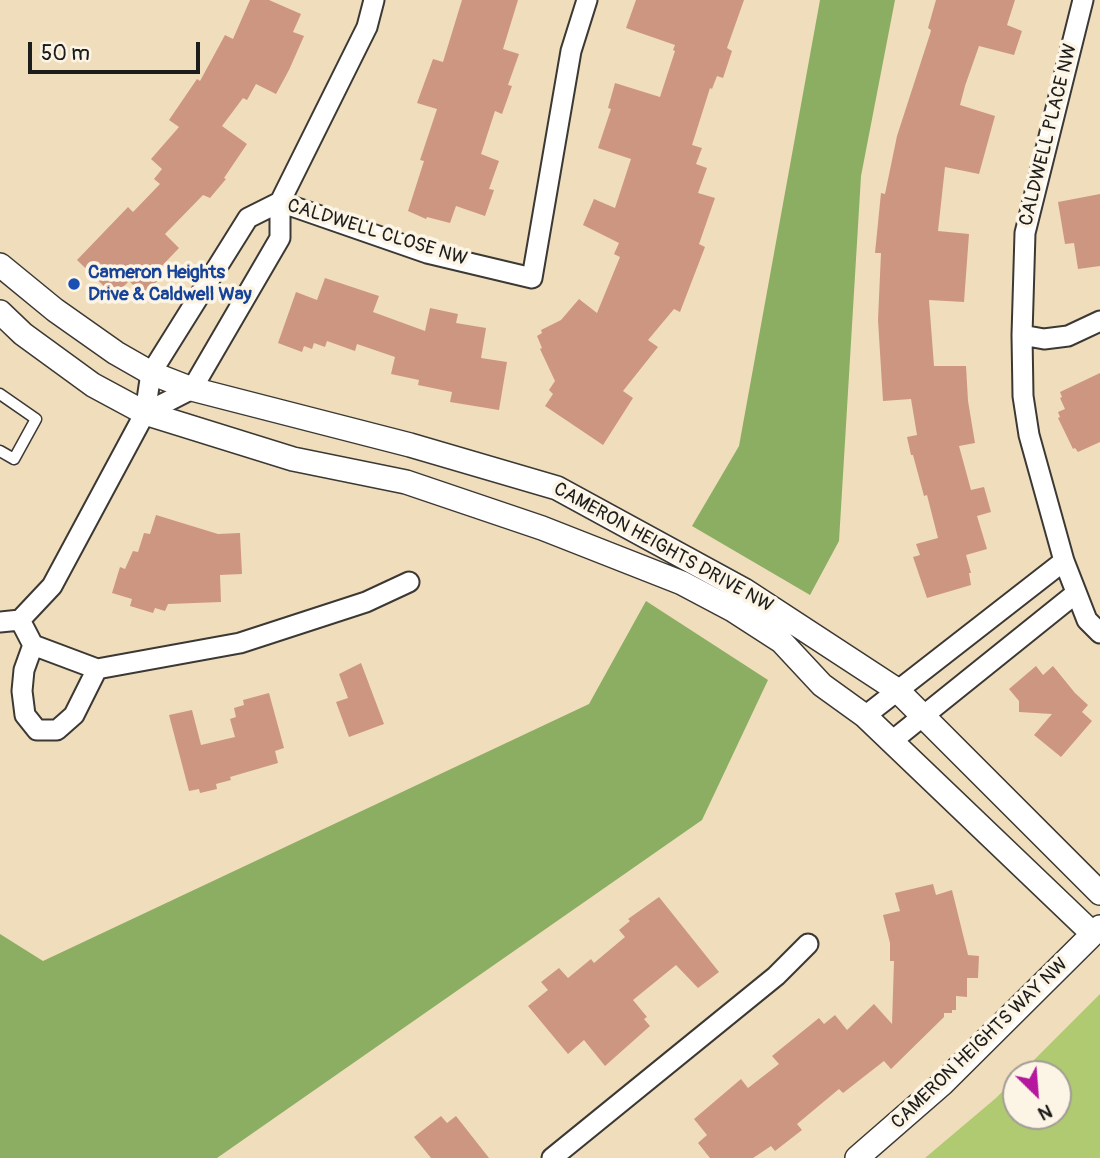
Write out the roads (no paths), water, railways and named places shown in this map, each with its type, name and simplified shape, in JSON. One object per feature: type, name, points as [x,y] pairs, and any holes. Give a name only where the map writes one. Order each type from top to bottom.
[{"type":"street","points":[[0,622],[20,620],[52,586],[145,413],[192,389],[280,238],[281,202],[367,27],[374,0]]},
{"type":"street","name":"CALDWELL CLOSE NW","points":[[145,413],[151,373],[248,218],[281,202],[427,253],[532,278],[570,51],[587,0]]},
{"type":"street","name":"CALDWELL PLACE NW","points":[[1083,0],[1025,233],[1023,396],[1028,435],[1064,561],[1087,620],[1100,633]]},
{"type":"street","name":"CAMERON HEIGHTS DRIVE NW","points":[[0,265],[55,310],[151,373],[192,389],[410,445],[557,488],[689,558],[802,626],[897,690],[1100,893]]},
{"type":"street","name":"CAMERON HEIGHTS DRIVE NW","points":[[0,312],[23,334],[93,385],[145,413],[293,459],[406,482],[542,528],[682,583],[733,610],[781,641],[822,685],[865,716],[1097,930]]},
{"type":"street","points":[[1022,335],[1044,339],[1068,336],[1100,321]]},
{"type":"street","points":[[865,716],[1064,561]]},
{"type":"street","points":[[20,620],[33,645],[97,669],[240,643],[366,602],[408,582]]},
{"type":"street","points":[[891,741],[1075,594]]},
{"type":"street","points":[[33,645],[24,670],[22,691],[25,715],[37,730],[57,730],[74,715],[97,669]]},
{"type":"street","name":"CAMERON HEIGHTS WAY NW","points":[[857,1158],[942,1084],[1097,930]]},
{"type":"street","points":[[552,1158],[776,976],[808,944]]},
{"type":"lane","points":[[0,394],[36,419],[14,459],[0,451]]},
{"type":"place","name":"Cameron Heights Drive & Caldwell Way","points":[[74,284]]}]
